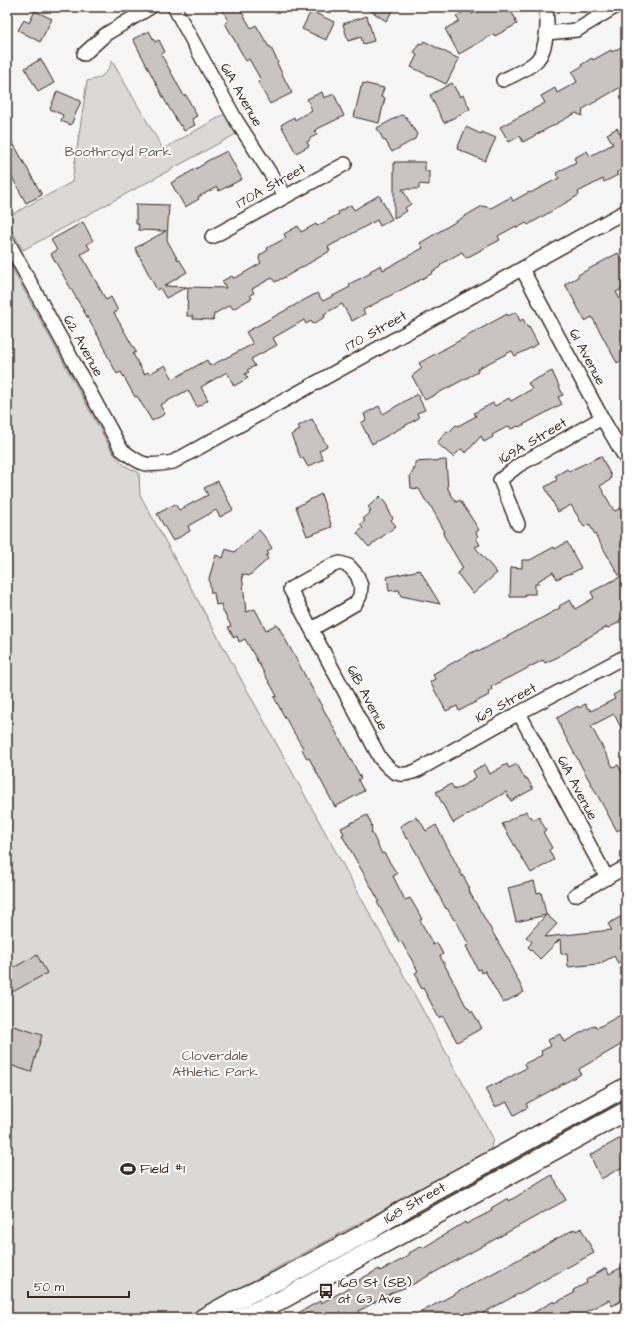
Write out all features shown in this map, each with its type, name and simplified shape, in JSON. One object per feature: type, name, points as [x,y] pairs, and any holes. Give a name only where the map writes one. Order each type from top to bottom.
[{"type":"main road","name":"168 Street","points":[[203,1318],[279,1280],[360,1236],[412,1204],[626,1087]]},
{"type":"main road","name":"168 Street","points":[[240,1318],[265,1313],[283,1299],[626,1111]]},
{"type":"main road","points":[[254,1292],[265,1313]]},
{"type":"street","points":[[84,54],[106,34],[152,7]]},
{"type":"street","name":"61A Avenue","points":[[174,7],[236,120],[285,196]]},
{"type":"street","points":[[503,80],[538,60],[544,49],[546,33],[544,7]]},
{"type":"street","points":[[546,33],[577,30],[616,7]]},
{"type":"street","name":"170A Street","points":[[212,237],[345,164]]},
{"type":"street","name":"170 Street","points":[[137,462],[154,466],[173,462],[626,211]]},
{"type":"street","name":"62 Avenue","points":[[7,240],[121,449],[137,462]]},
{"type":"street","name":"61 Avenue","points":[[522,269],[602,418],[626,459]]},
{"type":"street","name":"169A Street","points":[[518,524],[500,480],[519,465],[602,418]]},
{"type":"street","name":"61B Avenue","points":[[312,629],[355,604],[360,596],[361,586],[357,575],[349,566],[340,563],[331,566],[290,589],[380,758],[389,770],[400,775]]},
{"type":"street","name":"169 Street","points":[[400,775],[409,775],[519,713],[626,656]]},
{"type":"street","name":"61A Avenue","points":[[519,713],[607,878]]},
{"type":"street","points":[[575,895],[626,867]]},
{"type":"green space","name":"Boothroyd Park","points":[[112,61],[163,149],[225,114],[236,134],[23,250],[7,222],[7,217],[72,182],[87,81],[96,79],[106,73]]},
{"type":"green space","name":"Cloverdale Athletic Park","points":[[7,259],[113,453],[124,465],[139,473],[140,495],[493,1138],[491,1148],[484,1155],[185,1318],[7,1318]]},
{"type":"building","points":[[221,7],[239,7],[251,28],[256,25],[269,47],[270,46],[292,93],[270,104],[258,82],[261,80],[249,59],[246,61],[225,23],[228,21]]},
{"type":"building","points":[[365,7],[395,7],[386,21]]},
{"type":"building","points":[[485,7],[509,7],[517,24],[495,36],[494,34],[459,54],[445,29],[459,21],[456,16],[469,9],[472,14]]},
{"type":"building","points":[[35,11],[52,19],[40,42],[18,30],[24,20],[29,23]]},
{"type":"building","points":[[311,11],[334,22],[326,40],[302,29]]},
{"type":"building","points":[[367,16],[374,41],[363,44],[361,37],[348,41],[343,24]]},
{"type":"building","points":[[149,31],[155,42],[159,40],[165,52],[161,54],[197,116],[192,119],[195,125],[184,131],[164,99],[133,39]]},
{"type":"building","points":[[424,41],[459,59],[446,84],[411,67],[417,55],[414,53],[419,43],[422,44]]},
{"type":"building","points":[[623,46],[626,52],[626,84],[583,109],[582,116],[576,113],[523,142],[520,136],[509,142],[500,127],[545,103],[541,96],[555,88],[557,93],[577,82],[572,72],[582,66],[581,65],[592,58],[593,60],[611,50],[612,52]]},
{"type":"building","points":[[41,59],[54,83],[38,92],[25,68]]},
{"type":"building","points":[[363,83],[384,88],[381,97],[385,98],[379,123],[354,117]]},
{"type":"building","points":[[452,83],[460,97],[463,95],[470,109],[444,123],[430,95]]},
{"type":"building","points":[[57,91],[81,101],[71,125],[61,121],[63,115],[50,109]]},
{"type":"building","points":[[322,92],[324,98],[334,94],[344,116],[315,130],[317,135],[310,138],[307,142],[309,146],[296,153],[281,125],[294,117],[295,120],[312,110],[307,99]]},
{"type":"building","points":[[401,115],[406,117],[417,134],[415,139],[392,152],[377,128]]},
{"type":"building","points":[[466,127],[481,134],[482,132],[496,138],[485,161],[457,149]]},
{"type":"building","points":[[617,128],[620,134],[626,131],[626,167],[616,173],[618,175],[604,182],[603,179],[578,192],[579,195],[528,225],[526,223],[517,228],[516,226],[498,236],[500,240],[466,258],[462,252],[441,264],[440,267],[432,272],[433,273],[363,310],[365,314],[352,321],[342,304],[324,314],[325,317],[313,324],[311,321],[306,324],[304,320],[273,338],[277,345],[251,359],[255,366],[247,370],[249,372],[245,374],[248,378],[234,386],[227,372],[201,387],[208,400],[197,407],[188,390],[160,405],[165,414],[152,421],[137,396],[135,397],[121,372],[117,374],[105,351],[106,350],[51,254],[57,250],[51,240],[83,222],[93,241],[87,244],[90,249],[81,254],[106,300],[111,297],[118,311],[114,313],[136,352],[133,354],[144,374],[148,372],[149,374],[165,365],[173,379],[207,360],[210,366],[253,344],[246,332],[317,293],[323,301],[350,287],[349,284],[371,273],[370,271],[381,265],[383,270],[423,248],[420,243],[482,206],[491,208],[511,197],[513,201],[559,178],[556,173],[576,162],[574,158],[587,151],[590,156],[613,144],[607,134]]},
{"type":"building","points":[[7,132],[42,195],[26,203],[7,168]]},
{"type":"building","points":[[227,151],[242,179],[219,191],[217,187],[198,197],[199,199],[185,207],[171,183],[205,162]]},
{"type":"building","points":[[394,162],[425,162],[425,171],[429,171],[429,185],[419,184],[419,189],[402,189],[411,204],[405,208],[407,211],[394,218]]},
{"type":"building","points":[[379,195],[392,219],[380,226],[377,220],[328,247],[330,251],[287,276],[275,282],[272,278],[252,289],[254,293],[250,295],[252,298],[233,309],[230,305],[214,314],[213,320],[193,319],[193,316],[187,316],[188,287],[226,288],[222,281],[232,276],[233,278],[237,277],[261,263],[259,259],[260,255],[268,250],[267,248],[286,238],[284,234],[298,226],[301,232],[316,224],[317,226],[339,214],[338,212],[351,205],[354,210]]},
{"type":"building","points":[[136,204],[169,205],[167,240],[178,260],[179,259],[187,272],[164,286],[187,287],[166,298],[160,288],[157,290],[135,248],[166,231],[138,230],[139,224],[136,224]]},
{"type":"building","points":[[618,253],[626,267],[626,287],[616,292],[626,310],[626,358],[617,363],[592,317],[585,321],[565,284],[578,277],[578,275]]},
{"type":"building","points":[[516,312],[520,321],[523,319],[528,328],[529,327],[538,344],[515,356],[512,351],[477,369],[478,372],[425,400],[412,376],[422,368],[419,363],[507,314],[508,316]]},
{"type":"building","points":[[552,371],[563,395],[558,397],[562,404],[519,427],[518,426],[511,429],[509,426],[492,435],[493,437],[484,442],[481,436],[466,453],[461,449],[453,457],[437,443],[447,431],[449,432],[456,425],[458,426],[476,416],[474,413],[493,403],[495,406],[509,398],[511,401],[532,389],[528,383]]},
{"type":"building","points":[[417,394],[425,410],[417,413],[419,418],[372,444],[361,423],[366,420],[364,414],[379,406],[383,414]]},
{"type":"building","points":[[312,419],[327,446],[319,451],[323,459],[308,467],[303,458],[301,459],[291,435],[300,430],[298,426]]},
{"type":"building","points":[[601,456],[611,476],[610,480],[600,486],[613,509],[615,511],[621,508],[626,518],[626,521],[622,523],[626,530],[626,616],[619,620],[620,622],[608,628],[607,627],[580,642],[558,657],[545,663],[543,660],[491,687],[492,690],[488,692],[489,695],[459,711],[457,706],[446,711],[430,682],[435,679],[433,674],[463,657],[477,650],[478,652],[538,620],[560,608],[559,606],[570,600],[575,609],[594,598],[591,592],[620,577],[589,524],[584,527],[571,505],[558,512],[545,487],[557,480],[555,476],[567,469],[569,471]]},
{"type":"building","points":[[446,460],[448,489],[456,502],[460,500],[479,530],[476,532],[478,537],[476,538],[480,545],[475,547],[497,573],[473,594],[457,573],[463,568],[444,536],[443,533],[445,532],[429,503],[427,503],[419,489],[411,488],[410,475],[413,472],[413,469],[415,469],[415,462]]},
{"type":"building","points":[[218,481],[233,510],[220,517],[216,510],[188,526],[190,531],[173,541],[157,514],[175,504],[179,510],[208,495],[204,488]]},
{"type":"building","points":[[321,494],[332,527],[307,536],[296,507]]},
{"type":"building","points":[[380,496],[388,507],[389,513],[393,518],[391,520],[396,526],[369,547],[357,533],[363,528],[360,525],[365,521],[363,519],[370,513],[369,511],[371,510],[368,507]]},
{"type":"building","points":[[259,530],[272,548],[267,552],[269,554],[266,556],[268,559],[249,576],[242,574],[246,612],[255,609],[266,630],[277,624],[361,778],[358,780],[364,791],[335,807],[309,758],[307,759],[302,749],[303,748],[274,697],[277,696],[245,639],[239,642],[237,636],[234,638],[228,627],[231,626],[221,604],[216,605],[214,593],[211,593],[209,578],[216,555],[223,558],[226,549],[234,552]]},
{"type":"building","points":[[567,542],[581,568],[557,579],[553,572],[538,581],[538,584],[535,584],[535,594],[525,594],[525,597],[510,597],[511,567],[522,568],[522,560],[530,560]]},
{"type":"building","points":[[420,570],[440,604],[401,596],[399,590],[389,591],[387,577]]},
{"type":"building","points":[[626,688],[626,737],[614,714],[591,726],[613,767],[618,765],[626,780],[626,826],[617,831],[560,727],[561,726],[557,718],[578,706],[579,708],[585,704],[591,711],[615,699],[613,695]]},
{"type":"building","points":[[485,764],[490,774],[507,764],[509,768],[517,764],[525,779],[527,778],[533,789],[511,801],[506,792],[453,823],[436,792],[451,784],[455,790],[473,780],[472,779],[476,777],[473,771]]},
{"type":"building","points":[[526,811],[529,817],[531,816],[533,820],[539,817],[546,830],[543,832],[552,848],[549,850],[554,860],[531,873],[502,824]]},
{"type":"building","points":[[367,815],[372,826],[371,831],[382,854],[384,853],[397,874],[393,876],[405,900],[410,898],[422,919],[420,920],[433,945],[437,943],[443,954],[440,956],[466,1006],[471,1012],[472,1011],[482,1028],[457,1042],[443,1016],[439,1018],[417,980],[419,979],[415,973],[418,971],[401,941],[399,942],[377,902],[379,901],[342,835],[344,834],[341,828]]},
{"type":"building","points":[[416,817],[417,820],[419,819],[426,831],[436,825],[470,889],[470,893],[511,964],[510,965],[524,992],[503,1003],[485,971],[481,973],[480,969],[478,970],[466,946],[469,945],[455,919],[454,920],[447,908],[446,909],[421,861],[400,826]]},
{"type":"building","points":[[534,881],[537,893],[541,892],[546,914],[557,924],[545,937],[612,930],[608,924],[620,917],[626,927],[626,958],[618,963],[614,956],[599,964],[568,967],[567,954],[561,954],[560,939],[540,959],[528,947],[532,942],[526,937],[546,915],[516,922],[508,888]]},
{"type":"building","points":[[37,955],[47,973],[7,995],[7,971]]},
{"type":"building","points":[[626,1012],[626,1042],[579,1069],[581,1074],[526,1104],[528,1107],[514,1115],[507,1102],[495,1107],[485,1089],[495,1084],[496,1085],[526,1068],[524,1064],[542,1055],[541,1051],[551,1046],[548,1040],[560,1034],[564,1042],[595,1025],[597,1028]]},
{"type":"building","points":[[7,1024],[42,1035],[31,1072],[7,1064]]},
{"type":"building","points":[[626,1135],[626,1165],[601,1179],[590,1155]]},
{"type":"building","points":[[552,1175],[566,1200],[410,1286],[393,1292],[359,1311],[362,1318],[289,1318],[360,1282],[359,1280],[379,1269],[380,1271],[403,1259],[410,1254],[409,1253],[422,1246],[423,1248],[465,1222],[466,1224],[490,1212],[492,1209],[491,1208],[508,1198],[509,1201]]},
{"type":"building","points":[[581,1228],[594,1253],[483,1313],[486,1318],[410,1318],[575,1229],[576,1231]]},
{"type":"building","points":[[626,1265],[626,1298],[612,1306],[609,1300],[585,1312],[587,1315],[581,1318],[524,1318],[554,1301],[555,1303],[574,1293],[573,1290],[587,1283],[586,1280],[606,1268],[609,1274]]},
{"type":"place","name":"Field #1","points":[[128,1169]]},
{"type":"place","name":"168 St (SB) at 63 Ave","points":[[326,1291]]}]
